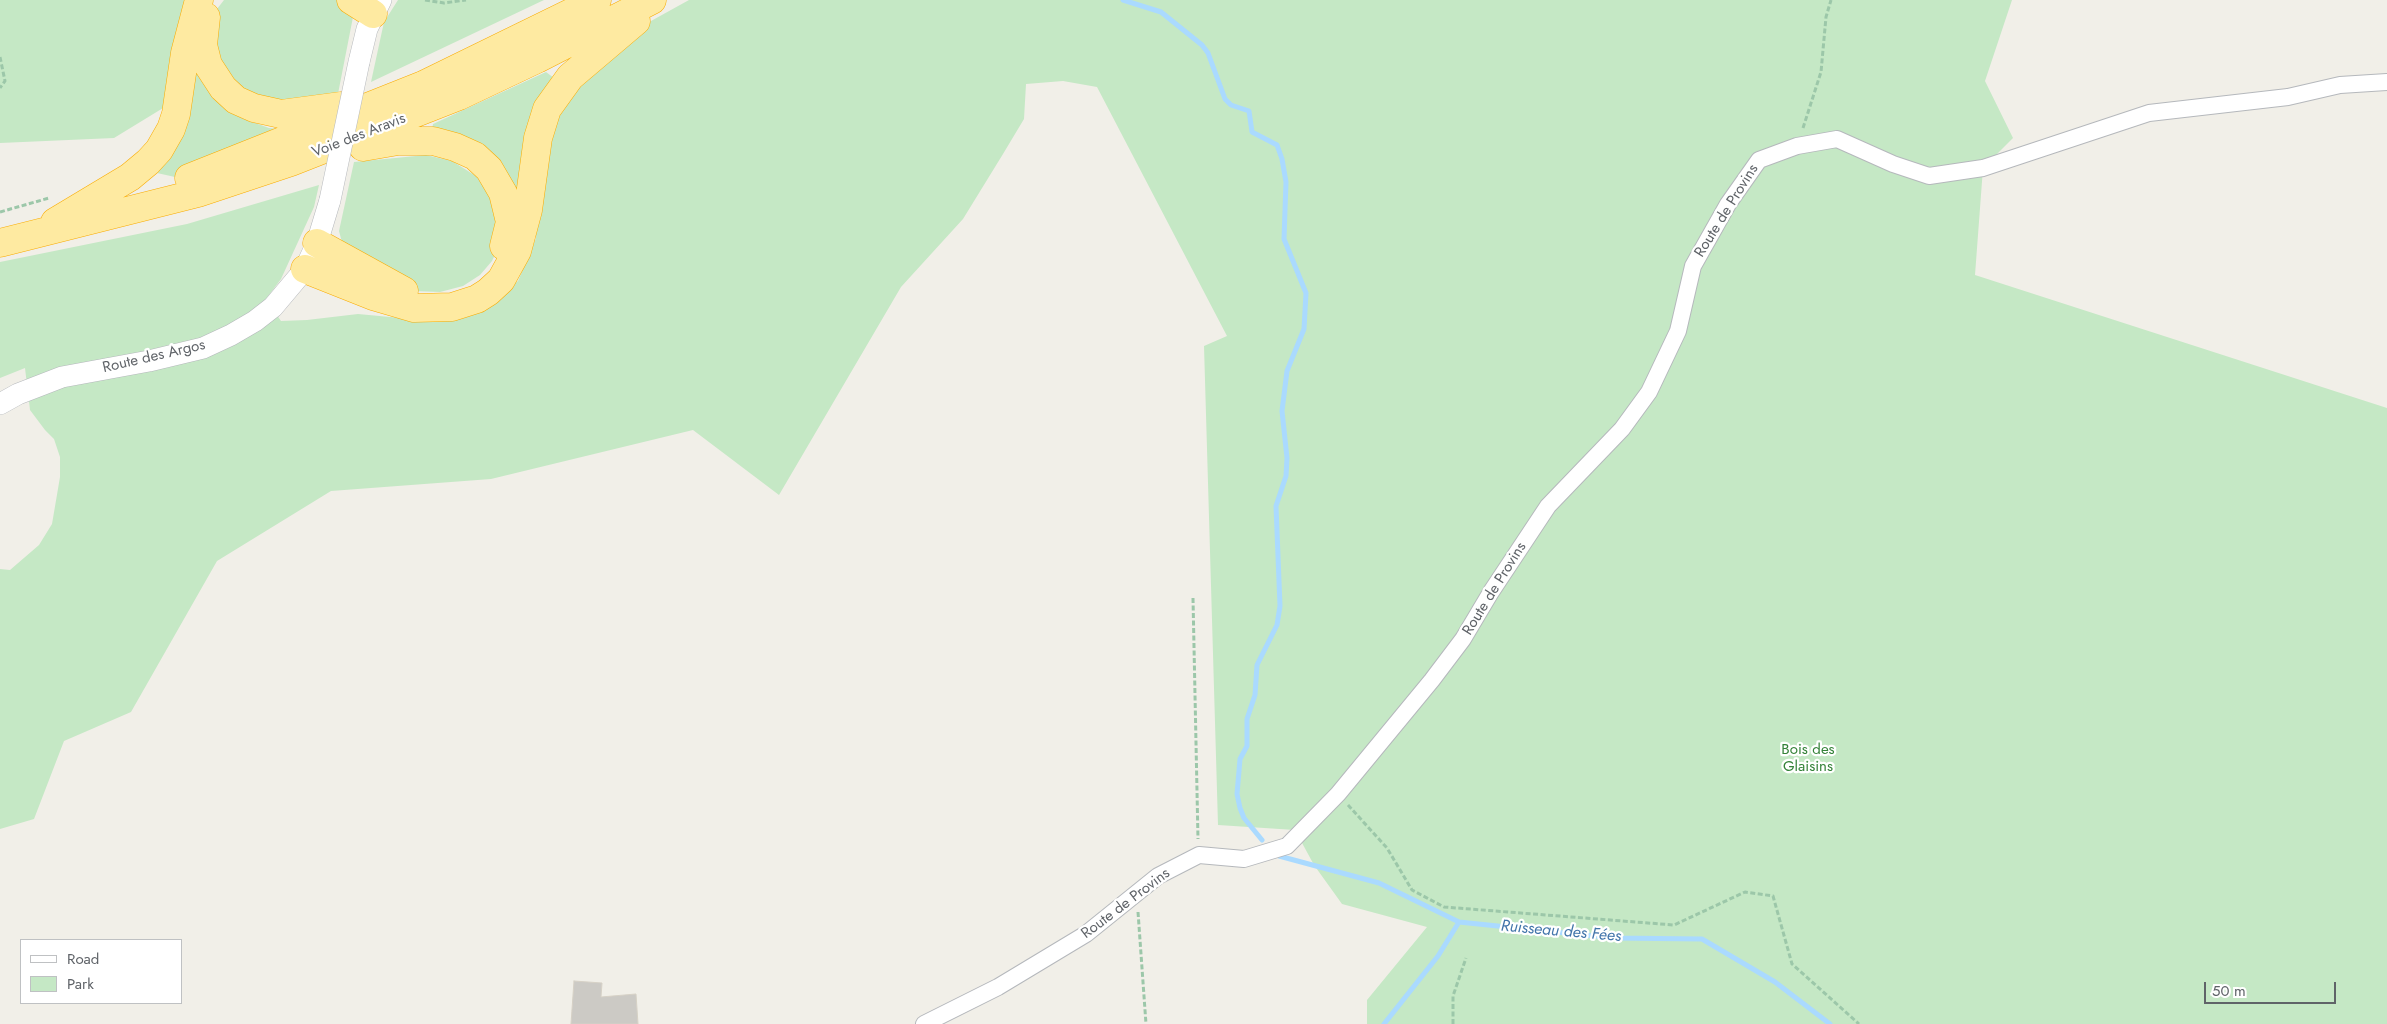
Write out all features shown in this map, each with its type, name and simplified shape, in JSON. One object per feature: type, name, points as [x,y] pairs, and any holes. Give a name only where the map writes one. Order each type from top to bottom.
[{"type":"highway","points":[[41,234],[130,177],[159,150],[171,129],[176,114],[185,53],[199,0]]},
{"type":"highway","points":[[214,0],[204,29],[203,45],[208,65],[217,81],[229,94],[254,108],[281,114],[304,112],[375,99],[423,85]]},
{"type":"highway","points":[[351,0],[377,7]]},
{"type":"highway","name":"Voie des Aravis","points":[[41,234],[423,85],[597,0]]},
{"type":"highway","name":"Voie des Aravis","points":[[0,244],[198,193],[291,162],[459,96],[537,60],[652,0]]},
{"type":"highway","points":[[305,269],[373,296],[414,308],[438,309],[452,307],[477,299],[488,292],[501,280],[517,251],[528,210],[538,138],[547,109],[554,97],[583,65],[662,0]]},
{"type":"highway","points":[[291,162],[398,141],[421,140],[444,143],[467,152],[482,161],[499,184],[509,211],[508,233],[494,263],[476,282],[449,293],[426,295],[405,292],[317,243]]},
{"type":"street","name":"Route des Argos","points":[[0,404],[18,394],[62,377],[203,348],[224,338],[274,307],[305,269],[317,243],[330,200],[359,62],[377,7]]},
{"type":"street","name":"Route de Provins","points":[[924,1024],[998,988],[1086,934],[1158,876],[1199,855],[1244,859],[1287,846],[1338,794],[1463,639],[1491,592],[1548,506],[1622,429],[1649,392],[1678,331],[1693,266],[1728,204],[1759,160],[1797,146],[1837,139],[1893,164],[1929,176],[1983,168],[2149,113],[2288,97],[2340,85],[2387,82]]},
{"type":"path","points":[[426,0],[444,3],[466,0]]},
{"type":"path","points":[[1797,146],[1821,72],[1826,17],[1831,0]]},
{"type":"path","points":[[0,58],[5,81],[0,88]]},
{"type":"path","points":[[1194,598],[1199,855]]},
{"type":"path","points":[[1338,794],[1387,848],[1412,890],[1444,907],[1674,925],[1745,892],[1773,896],[1792,964],[1859,1024]]},
{"type":"path","points":[[1137,892],[1146,1024]]},
{"type":"path","points":[[1454,1024],[1453,996],[1466,958]]},
{"type":"green space","points":[[0,0],[194,0],[168,105],[114,138],[0,143]]},
{"type":"green space","points":[[224,0],[340,0],[353,17],[336,104],[308,110],[228,89],[209,31],[217,9]]},
{"type":"green space","points":[[398,0],[544,0],[371,82],[384,22]]},
{"type":"green space","name":"Bois des Glaisins","points":[[689,0],[2012,0],[1985,81],[2013,138],[1983,168],[1975,275],[2387,408],[2387,1024],[1367,1024],[1367,1000],[1427,927],[1342,904],[1314,865],[1295,830],[1218,825],[1204,346],[1227,336],[1097,87],[1063,81],[1026,84],[1024,119],[1003,154],[963,219],[901,287],[779,495],[693,430],[491,479],[331,491],[217,561],[131,712],[64,741],[34,819],[0,829],[0,569],[10,570],[39,545],[52,524],[60,477],[60,457],[54,439],[30,410],[25,368],[0,378],[0,262],[187,224],[319,185],[314,207],[281,279],[266,299],[281,321],[358,314],[433,321],[476,312],[518,281],[536,238],[536,210],[556,119],[572,83],[651,21]]},
{"type":"green space","points":[[199,65],[220,102],[244,119],[269,128],[288,130],[287,135],[175,177],[157,173],[178,144],[191,71]]},
{"type":"green space","points":[[546,72],[554,78],[515,201],[431,135],[433,124]]},
{"type":"green space","points":[[426,155],[452,161],[476,176],[488,189],[502,240],[492,261],[480,275],[463,286],[440,292],[413,291],[343,246],[339,231],[354,162]]},
{"type":"building","points":[[574,981],[602,983],[601,997],[636,994],[638,1024],[571,1024]]},
{"type":"waterway","points":[[1123,0],[1161,12],[1202,45],[1208,53],[1225,99],[1231,105],[1249,111],[1252,132],[1277,145],[1282,159],[1286,182],[1284,239],[1306,293],[1304,329],[1287,371],[1282,411],[1287,458],[1286,476],[1276,506],[1280,606],[1277,625],[1257,665],[1255,695],[1247,719],[1247,746],[1240,759],[1237,794],[1244,818],[1262,840]]},
{"type":"waterway","name":"Ruisseau des Fées","points":[[1279,856],[1379,883],[1459,922],[1613,938],[1702,939],[1775,982],[1830,1024]]},
{"type":"waterway","points":[[1384,1024],[1438,956],[1459,922]]}]
